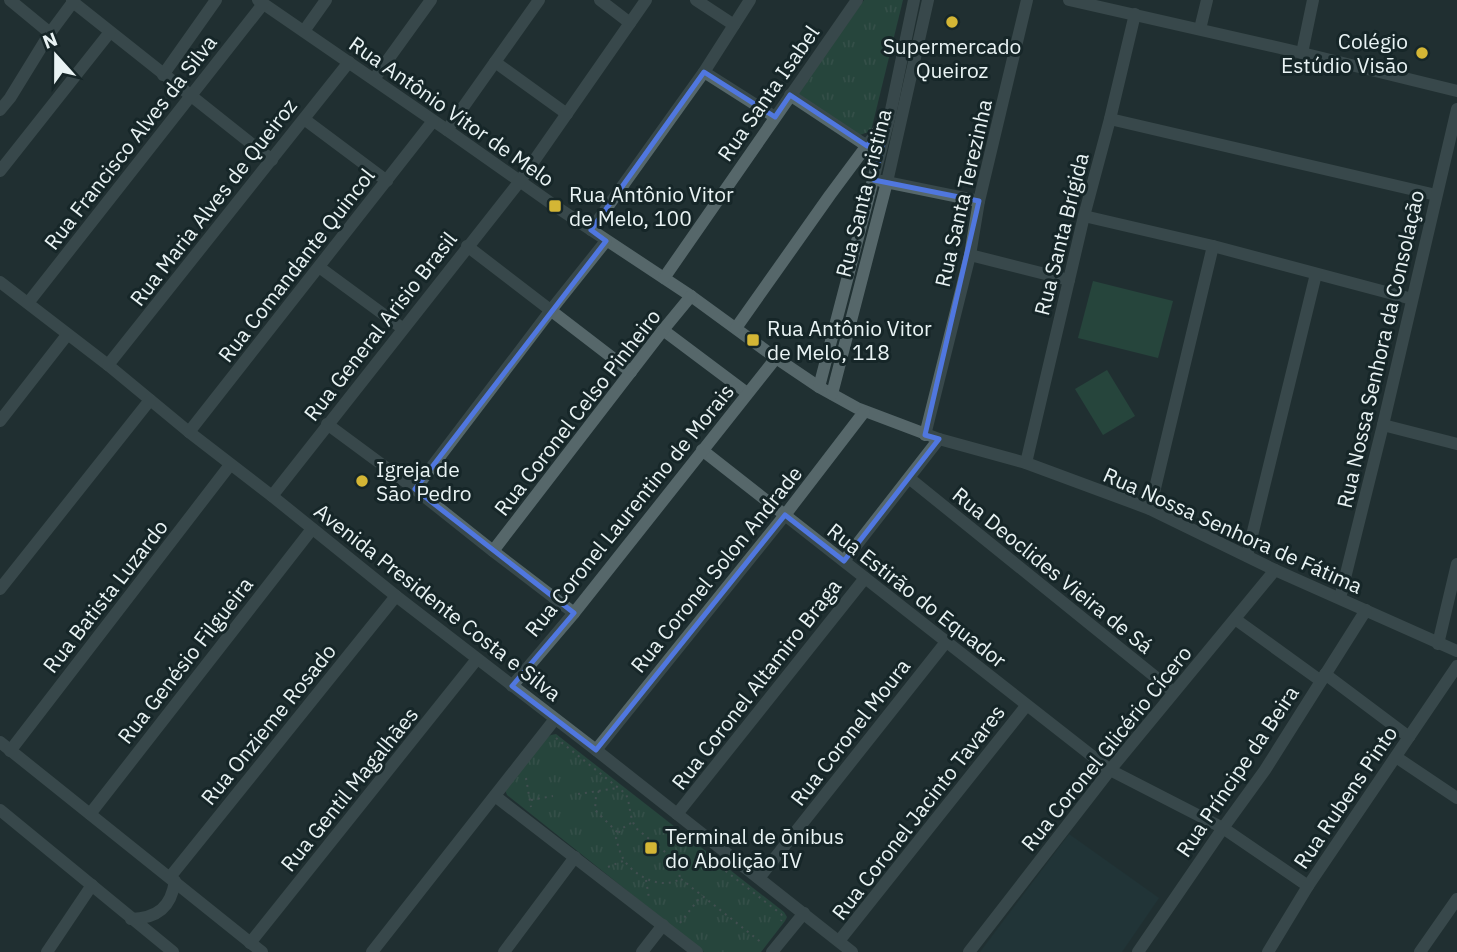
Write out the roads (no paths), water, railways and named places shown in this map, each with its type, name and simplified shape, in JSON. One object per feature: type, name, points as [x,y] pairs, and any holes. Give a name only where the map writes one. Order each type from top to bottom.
[{"type":"street","points":[[10,0],[50,33]]},
{"type":"street","points":[[163,75],[216,0]]},
{"type":"street","points":[[304,31],[326,0]]},
{"type":"street","points":[[374,79],[431,0]]},
{"type":"street","points":[[447,130],[540,0]]},
{"type":"street","points":[[600,0],[631,23]]},
{"type":"street","name":"Rua General Arisio Brasil","points":[[272,496],[520,181],[646,0]]},
{"type":"street","points":[[696,0],[734,25]]},
{"type":"street","points":[[591,230],[704,72],[750,0]]},
{"type":"street","name":"Rua Santa Cristina","points":[[832,394],[880,181],[890,115],[914,0]]},
{"type":"street","name":"Rua Santa Cristina","points":[[819,387],[880,181],[928,0]]},
{"type":"street","name":"Rua Santa Terezinha","points":[[925,435],[970,255],[979,201],[1027,0]]},
{"type":"street","points":[[1069,0],[1103,3],[1135,14],[1457,91]]},
{"type":"street","points":[[1200,29],[1207,0]]},
{"type":"street","points":[[1302,53],[1313,0]]},
{"type":"street","points":[[0,110],[72,1],[272,160]]},
{"type":"street","name":"Rua Santa Isabel","points":[[664,278],[854,1]]},
{"type":"street","name":"Rua Antônio Vitor de Melo","points":[[261,2],[832,394]]},
{"type":"street","name":"Rua Francisco Alves da Silva","points":[[28,303],[261,2]]},
{"type":"street","name":"Rua Santa Brígida","points":[[1026,463],[1135,14]]},
{"type":"street","points":[[0,171],[110,32]]},
{"type":"street","name":"Rua Maria Alves de Queiroz","points":[[108,365],[349,62]]},
{"type":"street","points":[[495,62],[567,114]]},
{"type":"street","points":[[704,72],[775,117]]},
{"type":"street","points":[[790,95],[867,146]]},
{"type":"street","name":"Rua Nossa Senhora da Consolação","points":[[1340,598],[1457,109]]},
{"type":"street","points":[[736,328],[890,115]]},
{"type":"street","points":[[304,119],[387,181]]},
{"type":"street","points":[[1110,119],[1436,195]]},
{"type":"street","name":"Rua Comandante Quincol","points":[[189,432],[433,121]]},
{"type":"street","points":[[880,181],[979,201]]},
{"type":"street","points":[[1084,216],[1213,246],[1412,299]]},
{"type":"street","points":[[415,488],[606,241]]},
{"type":"street","points":[[467,246],[631,372]]},
{"type":"street","points":[[1150,509],[1213,246]]},
{"type":"street","points":[[970,255],[1069,280]]},
{"type":"street","points":[[319,267],[402,328]]},
{"type":"street","points":[[1247,556],[1316,274]]},
{"type":"street","name":"Avenida Presidente Costa e Silva","points":[[0,282],[852,952]]},
{"type":"street","name":"Rua Coronel Celso Pinheiro","points":[[493,551],[691,296]]},
{"type":"street","points":[[663,330],[747,393]]},
{"type":"street","points":[[0,421],[67,335]]},
{"type":"street","name":"Rua Coronel Laurentino de Morais","points":[[512,686],[574,613],[776,358]]},
{"type":"street","name":"Rua Nossa Senhora de Fátima","points":[[832,394],[864,412],[925,435],[1026,463],[1150,509],[1275,570],[1457,651]]},
{"type":"street","points":[[0,589],[150,400]]},
{"type":"street","name":"Rua Coronel Solon Andrade","points":[[596,750],[864,412]]},
{"type":"street","points":[[327,424],[415,488],[574,613]]},
{"type":"street","points":[[1383,425],[1457,444]]},
{"type":"street","points":[[844,561],[939,439]]},
{"type":"street","name":"Rua Estirão do Equador","points":[[702,450],[1110,770],[1223,828],[1308,886]]},
{"type":"street","name":"Rua Batista Luzardo","points":[[5,746],[230,464]]},
{"type":"street","name":"Rua Deoclides Vieira de Sá","points":[[909,478],[1174,692]]},
{"type":"street","name":"Rua Genésio Filgueira","points":[[90,814],[312,529]]},
{"type":"street","points":[[1438,644],[1457,564]]},
{"type":"street","name":"Rua Coronel Glicério Cícero","points":[[969,952],[1110,770],[1275,570]]},
{"type":"street","name":"Rua Coronel Altamiro Braga","points":[[677,814],[865,578]]},
{"type":"street","name":"Rua Onzieme Rosado","points":[[131,919],[154,915],[162,910],[171,899],[172,879],[396,596]]},
{"type":"street","name":"Rua Príncipe da Beira","points":[[1138,952],[1265,770],[1366,610]]},
{"type":"street","points":[[1235,619],[1409,737]]},
{"type":"street","name":"Rua Coronel Moura","points":[[759,878],[946,642]]},
{"type":"street","name":"Rua Gentil Magalhães","points":[[250,943],[477,659]]},
{"type":"street","name":"Rua Rubens Pinto","points":[[1268,952],[1308,886],[1457,666]]},
{"type":"street","name":"Rua Coronel Jacinto Tavares","points":[[839,941],[1026,706]]},
{"type":"street","points":[[372,952],[555,719]]},
{"type":"street","points":[[5,746],[262,952]]},
{"type":"street","points":[[1396,757],[1457,798]]},
{"type":"street","points":[[495,796],[697,952]]},
{"type":"street","points":[[0,810],[173,952]]},
{"type":"street","points":[[504,952],[575,856]]},
{"type":"street","points":[[47,952],[92,886]]},
{"type":"street","points":[[1420,952],[1457,899]]},
{"type":"street","points":[[768,948],[804,914]]},
{"type":"street","points":[[642,952],[663,925]]},
{"type":"place","name":"Supermercado Queiroz","points":[[952,22]]},
{"type":"place","name":"Colégio Estúdio Visão","points":[[1422,53]]},
{"type":"place","name":"Rua Antônio Vitor de Melo, 100","points":[[555,206]]},
{"type":"place","name":"Rua Antônio Vitor de Melo, 118","points":[[753,340]]},
{"type":"place","name":"Igreja de São Pedro","points":[[362,481]]},
{"type":"place","name":"Terminal de õnibus do Abolição IV","points":[[651,848]]}]
